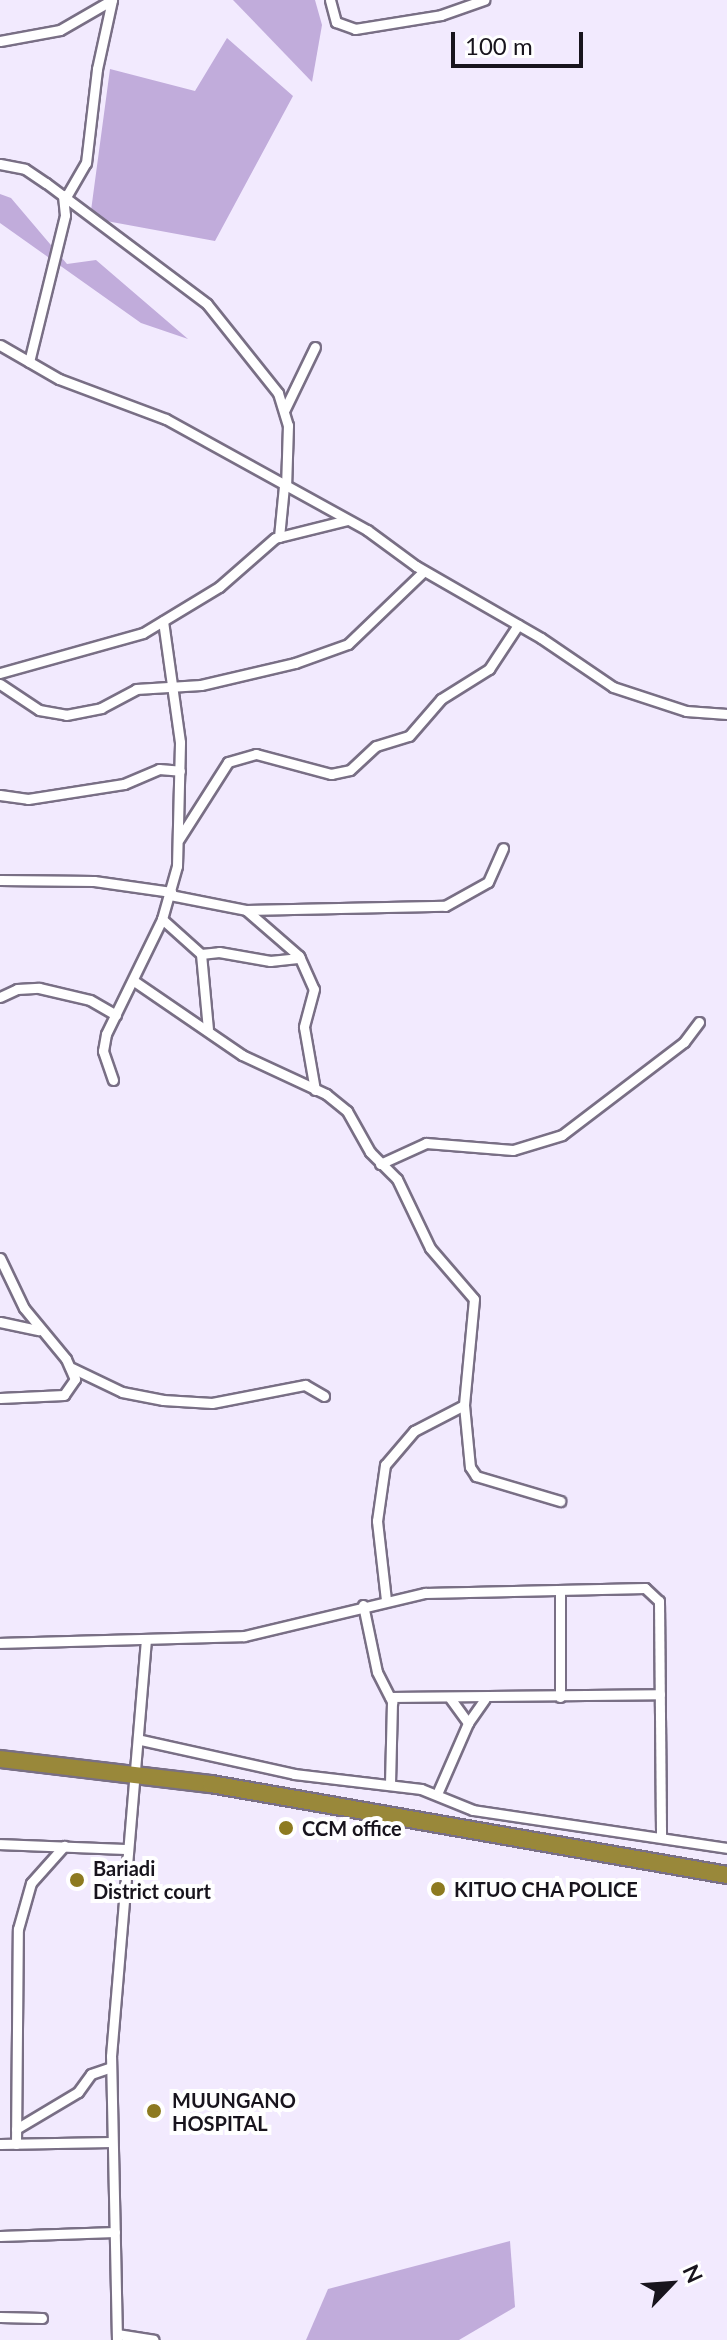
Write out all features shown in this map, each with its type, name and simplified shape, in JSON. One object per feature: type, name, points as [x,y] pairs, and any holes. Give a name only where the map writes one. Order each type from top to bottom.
[{"type":"highway","points":[[0,1759],[137,1774],[727,1875]]},
{"type":"street","points":[[0,41],[60,30],[112,0]]},
{"type":"street","points":[[29,362],[65,215],[65,196],[86,163],[97,69],[112,0]]},
{"type":"street","points":[[330,0],[336,22],[355,29],[441,15],[484,0]]},
{"type":"street","points":[[0,164],[25,169],[200,297],[278,393],[284,411],[285,487],[279,537]]},
{"type":"street","points":[[0,345],[59,379],[155,414],[347,520],[424,571],[623,691],[686,711],[727,714]]},
{"type":"street","points":[[284,411],[315,347]]},
{"type":"street","points":[[0,673],[130,639],[219,587],[279,537],[347,520]]},
{"type":"street","points":[[0,684],[39,710],[66,715],[101,708],[136,689],[174,688],[330,653],[372,623],[424,571]]},
{"type":"street","points":[[113,1080],[103,1051],[116,1015],[162,919],[170,894],[179,839],[180,771],[174,688],[163,621]]},
{"type":"street","points":[[179,839],[228,762],[256,754],[331,774],[350,770],[376,746],[409,736],[441,699],[489,669],[518,625]]},
{"type":"street","points":[[0,795],[28,799],[124,784],[159,769],[180,771]]},
{"type":"street","points":[[0,880],[94,881],[246,910],[445,906],[488,882],[503,848]]},
{"type":"street","points":[[246,910],[300,958],[314,989],[304,1013],[315,1090]]},
{"type":"street","points":[[162,919],[201,954],[208,1029]]},
{"type":"street","points":[[201,954],[219,952],[270,961],[300,958]]},
{"type":"street","points":[[134,981],[242,1055],[315,1090],[347,1111],[380,1164],[401,1185],[430,1248],[474,1299],[464,1405],[466,1453],[476,1476],[560,1501]]},
{"type":"street","points":[[0,997],[17,989],[39,988],[90,1000],[116,1015]]},
{"type":"street","points":[[380,1164],[426,1143],[513,1150],[562,1135],[684,1042],[699,1022]]},
{"type":"street","points":[[0,1258],[39,1330],[72,1368],[122,1392],[163,1400],[212,1403],[305,1385],[324,1396]]},
{"type":"street","points":[[0,1322],[39,1330]]},
{"type":"street","points":[[0,1398],[64,1395],[73,1388],[72,1368]]},
{"type":"street","points":[[386,1600],[377,1521],[385,1465],[414,1431],[464,1405]]},
{"type":"street","points":[[0,1643],[146,1641],[261,1634],[386,1600],[472,1590],[653,1591],[659,1601],[661,1837]]},
{"type":"street","points":[[560,1591],[560,1697]]},
{"type":"street","points":[[363,1605],[377,1672],[390,1697],[390,1784]]},
{"type":"street","points":[[146,1641],[141,1740],[127,1849],[111,2067],[117,2337],[154,2340]]},
{"type":"street","points":[[390,1697],[485,1699],[660,1694]]},
{"type":"street","points":[[450,1698],[468,1723]]},
{"type":"street","points":[[437,1794],[468,1723],[485,1699]]},
{"type":"street","points":[[141,1740],[294,1774],[390,1784],[437,1794],[473,1810],[727,1848]]},
{"type":"street","points":[[0,1844],[127,1849]]},
{"type":"street","points":[[16,2144],[18,1929],[31,1883],[64,1846]]},
{"type":"street","points":[[16,2129],[78,2092],[91,2074],[111,2067]]},
{"type":"street","points":[[0,2144],[112,2142]]},
{"type":"street","points":[[0,2236],[115,2232]]},
{"type":"street","points":[[0,2317],[42,2318]]},
{"type":"shaded area","points":[[233,0],[315,0],[322,25],[312,82]]},
{"type":"shaded area","points":[[227,38],[293,96],[215,241],[90,218],[110,69],[195,91]]},
{"type":"shaded area","points":[[0,194],[11,198],[67,264],[96,260],[188,339],[141,323],[0,223]]},
{"type":"shaded area","points":[[510,2241],[515,2307],[459,2340],[306,2340],[328,2289]]},
{"type":"place","name":"CCM office","points":[[286,1828]]},
{"type":"place","name":"Bariadi District court","points":[[77,1880]]},
{"type":"place","name":"KITUO CHA POLICE","points":[[438,1889]]},
{"type":"place","name":"MUUNGANO HOSPITAL","points":[[154,2111]]}]
